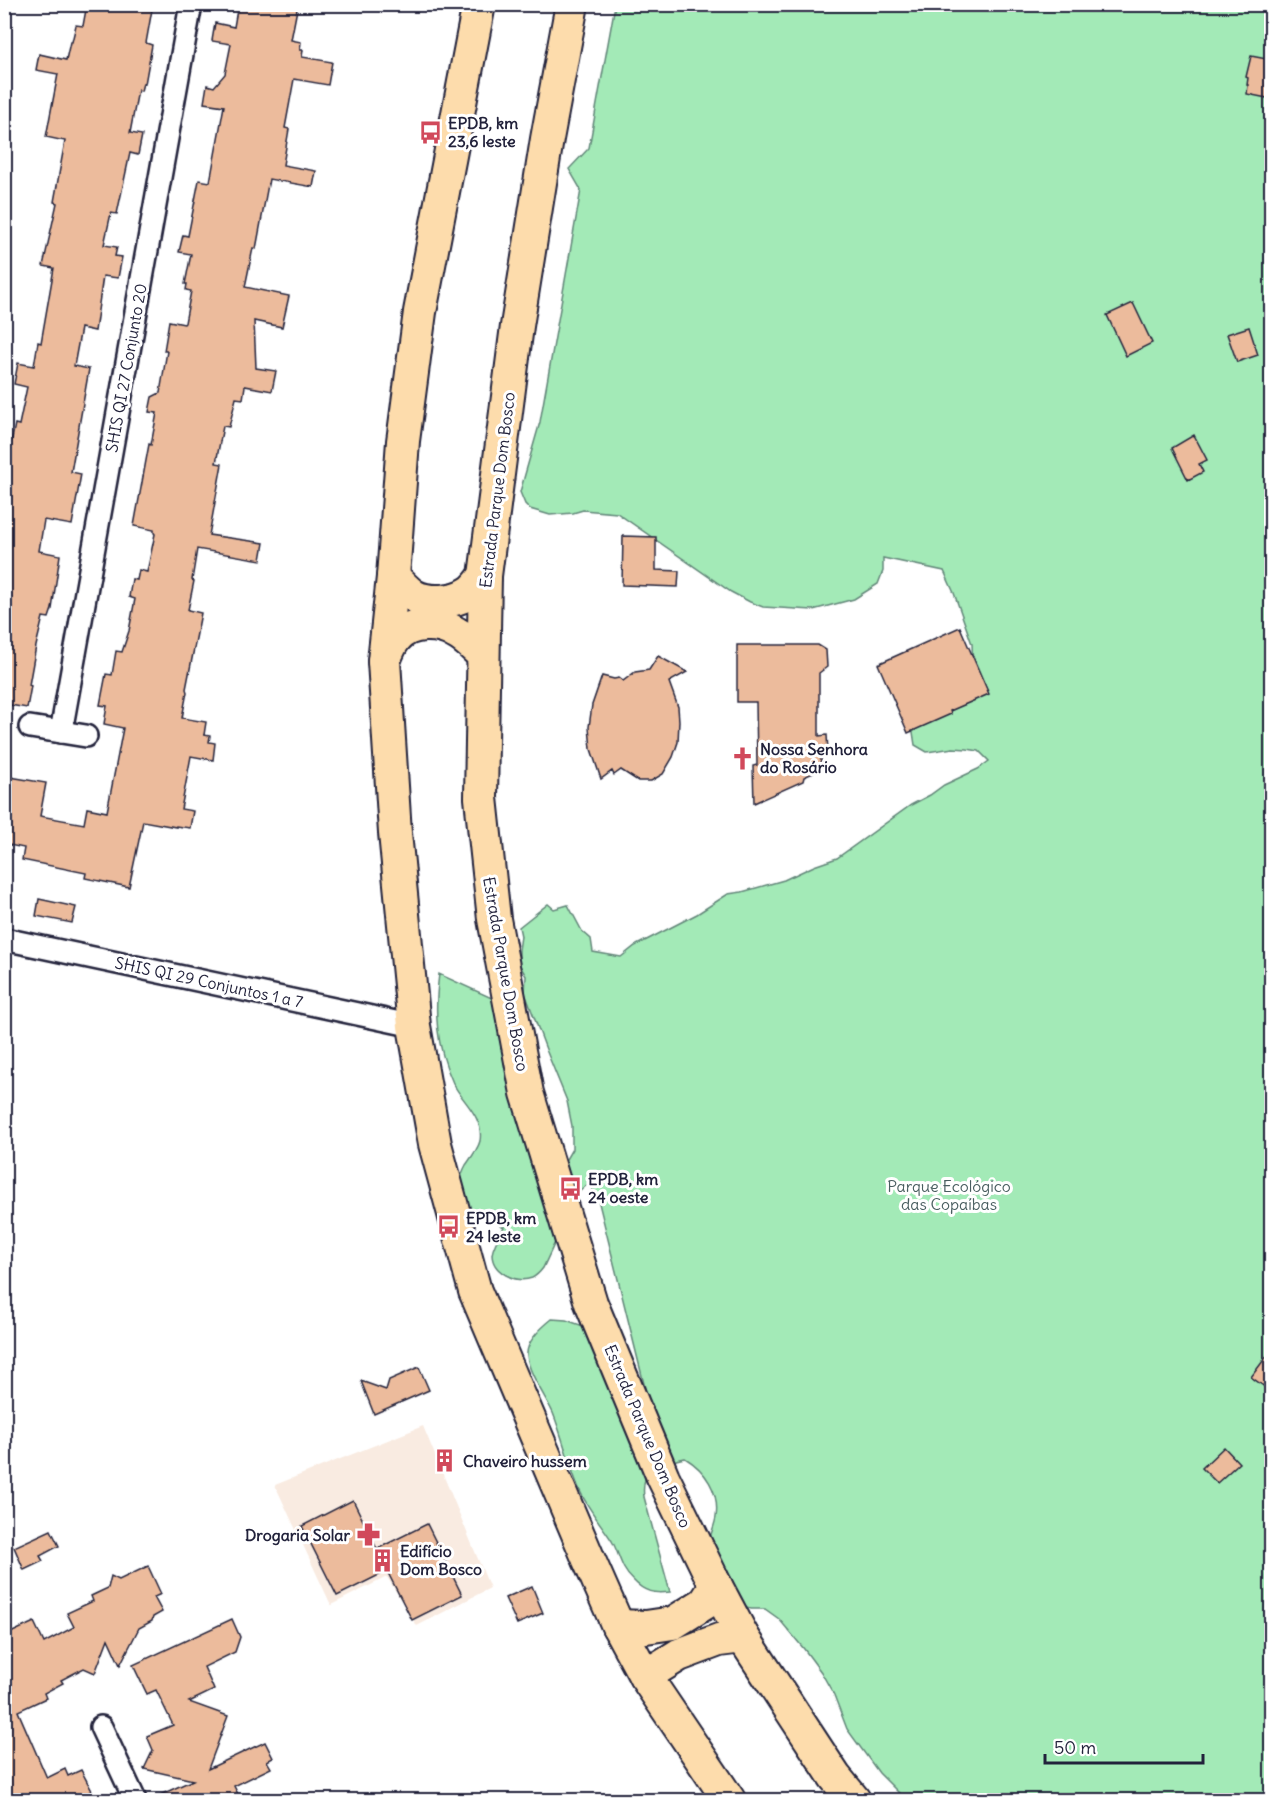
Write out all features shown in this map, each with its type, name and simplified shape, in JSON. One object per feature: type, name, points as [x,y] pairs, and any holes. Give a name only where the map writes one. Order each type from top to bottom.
[{"type":"main road","points":[[479,4],[420,312],[403,441],[384,661],[395,833],[414,1026],[435,1144],[475,1291],[618,1626],[645,1676],[729,1800]]},
{"type":"main road","name":"Estrada Parque Dom Bosco","points":[[572,4],[547,139],[517,326],[485,576],[481,798],[494,919],[527,1093],[591,1303],[663,1477],[716,1586],[743,1637],[835,1777],[854,1800]]},
{"type":"main road","points":[[393,577],[415,596],[432,600],[450,600],[469,594],[485,576]]},
{"type":"main road","points":[[384,661],[393,640],[401,632],[420,626],[445,627],[458,634],[482,654]]},
{"type":"main road","points":[[618,1626],[646,1627],[673,1623],[705,1603],[716,1586]]},
{"type":"main road","points":[[645,1676],[679,1655],[719,1640],[743,1637]]},
{"type":"street","name":"SHIS QI 27 Conjunto 20","points":[[60,732],[191,4]]},
{"type":"street","points":[[30,727],[86,736]]},
{"type":"street","name":"SHIS QI 29 Conjuntos 1 a 7","points":[[4,939],[414,1026]]},
{"type":"street","points":[[101,1727],[135,1800]]},
{"type":"shaded area","points":[[423,1426],[490,1588],[417,1626],[387,1577],[331,1605],[275,1485]]},
{"type":"green space","name":"Parque Ecológico das Copaíbas","points":[[615,5],[1271,5],[1271,1800],[906,1800],[879,1773],[847,1729],[834,1695],[821,1672],[779,1619],[765,1609],[751,1609],[723,1595],[709,1549],[716,1517],[716,1499],[705,1475],[699,1469],[685,1458],[654,1468],[645,1479],[644,1497],[670,1592],[659,1593],[645,1590],[637,1584],[623,1566],[612,1541],[583,1498],[553,1413],[528,1362],[527,1350],[535,1335],[552,1319],[566,1320],[592,1329],[637,1404],[645,1388],[597,1195],[588,1184],[578,1193],[543,1268],[538,1274],[526,1279],[506,1275],[500,1271],[493,1260],[494,1247],[504,1227],[490,1219],[474,1217],[463,1202],[458,1187],[461,1176],[479,1144],[480,1132],[476,1117],[453,1083],[443,1056],[437,1016],[439,974],[505,1004],[552,1161],[565,1161],[572,1149],[572,1126],[567,1101],[525,993],[526,976],[519,964],[521,936],[519,927],[548,904],[554,909],[568,905],[582,931],[591,939],[593,952],[621,957],[635,946],[697,914],[728,894],[784,880],[837,858],[911,805],[989,761],[979,751],[953,748],[927,752],[915,745],[913,732],[953,700],[973,670],[972,644],[944,571],[883,558],[883,571],[878,584],[854,599],[813,610],[763,607],[731,592],[617,513],[583,510],[550,515],[530,509],[525,504],[520,492],[540,422],[581,190],[569,169],[589,148]]},
{"type":"building","points":[[87,4],[153,4],[146,43],[152,45],[145,84],[143,83],[141,91],[138,90],[130,133],[142,135],[138,155],[130,153],[117,214],[111,213],[104,245],[117,247],[115,256],[122,257],[118,278],[103,276],[95,331],[81,328],[74,366],[89,369],[71,472],[81,474],[72,525],[44,520],[39,551],[60,555],[52,609],[49,618],[43,617],[36,646],[27,708],[4,704],[4,475],[15,424],[19,425],[27,387],[14,384],[18,363],[34,366],[38,342],[41,343],[54,268],[43,266],[57,203],[54,202],[65,141],[46,137],[58,74],[36,70],[39,54],[66,60],[76,25],[83,26]]},
{"type":"building","points":[[238,4],[298,4],[291,40],[301,42],[302,57],[332,62],[328,85],[294,79],[285,128],[289,129],[283,165],[316,171],[313,187],[269,179],[256,249],[253,248],[245,287],[289,296],[282,327],[254,321],[256,368],[276,371],[272,391],[245,386],[243,399],[236,398],[229,427],[223,426],[216,463],[222,464],[209,535],[264,543],[261,560],[197,549],[188,610],[201,613],[182,718],[206,722],[204,735],[210,736],[209,742],[215,743],[213,760],[191,756],[181,809],[193,811],[190,828],[143,821],[129,887],[85,878],[86,873],[22,860],[24,848],[4,844],[4,776],[46,783],[40,816],[84,824],[87,808],[107,812],[123,728],[104,724],[107,706],[100,705],[106,674],[112,675],[116,651],[122,652],[129,631],[135,599],[129,597],[132,579],[137,580],[139,570],[147,572],[155,534],[154,530],[134,526],[157,413],[149,412],[152,397],[160,393],[169,321],[185,323],[191,291],[186,290],[187,284],[185,284],[191,254],[179,252],[183,235],[188,236],[199,180],[210,182],[224,106],[204,103],[207,85],[214,87],[225,74],[231,44],[212,41],[215,23],[234,27]]},
{"type":"building","points":[[1251,56],[1272,60],[1272,99],[1247,94],[1248,78],[1246,77]]},
{"type":"building","points":[[1133,303],[1152,343],[1126,356],[1107,315]]},
{"type":"building","points":[[1249,327],[1258,355],[1237,362],[1227,334]]},
{"type":"building","points":[[1194,435],[1207,460],[1199,464],[1203,472],[1188,480],[1172,448]]},
{"type":"building","points":[[623,536],[656,537],[656,570],[679,571],[678,587],[622,585]]},
{"type":"building","points":[[960,627],[989,694],[908,733],[878,664]]},
{"type":"building","points":[[737,645],[818,645],[826,650],[827,667],[819,673],[819,736],[827,735],[828,752],[821,757],[821,765],[813,765],[813,773],[804,777],[803,781],[754,803],[753,766],[757,765],[756,702],[737,702]]},
{"type":"building","points":[[658,656],[687,672],[669,682],[678,707],[679,721],[678,742],[673,757],[663,774],[651,781],[638,781],[621,770],[614,775],[612,771],[601,779],[591,749],[589,727],[592,705],[602,676],[619,678],[623,681],[635,672],[649,670]]},
{"type":"building","points":[[39,899],[76,907],[72,923],[36,916]]},
{"type":"building","points":[[1272,1349],[1272,1392],[1251,1377]]},
{"type":"building","points":[[419,1367],[429,1390],[374,1414],[361,1381],[386,1390],[389,1380]]},
{"type":"building","points":[[1224,1447],[1239,1463],[1217,1483],[1202,1468]]},
{"type":"building","name":"Edifício Dom Bosco","points":[[353,1500],[377,1549],[427,1524],[462,1595],[412,1620],[387,1571],[337,1596],[302,1526]]},
{"type":"building","points":[[51,1530],[59,1546],[40,1556],[43,1561],[24,1570],[14,1547]]},
{"type":"building","points":[[148,1566],[161,1594],[154,1597],[162,1612],[139,1628],[120,1665],[108,1639],[95,1673],[84,1668],[61,1680],[63,1683],[44,1693],[46,1698],[18,1711],[47,1778],[65,1769],[68,1776],[81,1770],[92,1791],[72,1800],[4,1800],[4,1636],[34,1622],[44,1643],[74,1627],[67,1613],[93,1601],[91,1596],[108,1588],[111,1576],[119,1580]]},
{"type":"building","points":[[532,1586],[543,1613],[517,1624],[505,1598]]},
{"type":"building","points":[[232,1619],[240,1637],[235,1652],[204,1667],[214,1690],[189,1702],[228,1716],[208,1769],[265,1742],[273,1758],[267,1761],[271,1768],[234,1786],[241,1800],[149,1800],[193,1780],[144,1769],[153,1750],[147,1736],[173,1725],[156,1690],[147,1694],[133,1665]]},
{"type":"place","name":"EPDB, km 23,6 leste","points":[[430,132]]},
{"type":"place","name":"Nossa Senhora do Rosário","points":[[742,758]]},
{"type":"place","name":"EPDB, km 24 oeste","points":[[570,1188]]},
{"type":"place","name":"EPDB, km 24 leste","points":[[448,1227]]},
{"type":"place","name":"Chaveiro hussem","points":[[445,1461]]},
{"type":"place","name":"Drogaria Solar","points":[[368,1535]]},
{"type":"place","name":"Edifício Dom Bosco","points":[[382,1560]]}]
